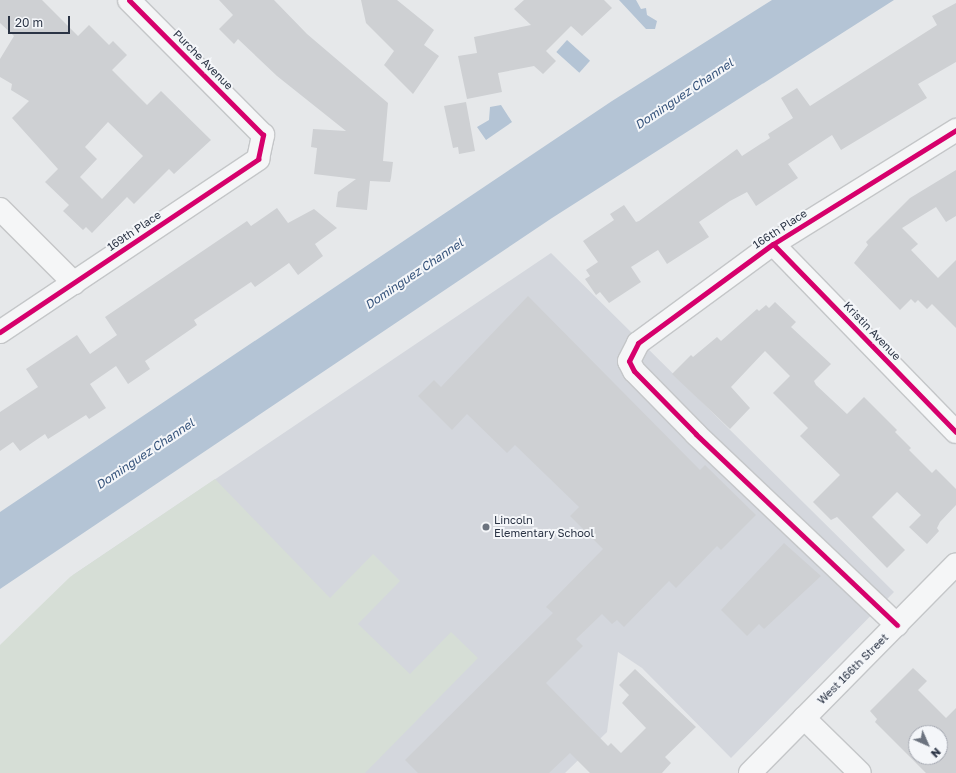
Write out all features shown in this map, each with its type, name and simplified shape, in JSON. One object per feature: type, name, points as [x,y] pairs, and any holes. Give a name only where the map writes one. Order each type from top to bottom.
[{"type":"street","name":"Purche Avenue","points":[[129,0],[263,135]]},
{"type":"street","name":"166th Place","points":[[897,625],[696,434],[634,371],[628,361],[638,343],[773,244],[956,130]]},
{"type":"street","name":"169th Place","points":[[0,332],[258,159],[263,135]]},
{"type":"street","points":[[0,209],[74,283]]},
{"type":"street","name":"Kristin Avenue","points":[[773,244],[956,432]]},
{"type":"street","name":"West 166th Street","points":[[750,773],[956,564]]},
{"type":"street","points":[[804,718],[860,773]]},
{"type":"shaded area","name":"Lincoln Elementary School","points":[[551,253],[894,592],[731,758],[642,668],[618,652],[607,732],[565,773],[0,773],[73,575]]},
{"type":"shaded area","points":[[215,479],[330,598],[373,554],[400,581],[358,624],[410,674],[451,632],[478,658],[365,773],[0,773],[0,645],[70,577]]},
{"type":"water","points":[[619,0],[636,0],[641,9],[646,8],[647,15],[657,21],[655,29],[646,29]]},
{"type":"water","name":"Dominguez Channel","points":[[772,0],[894,0],[552,218],[0,589],[0,512],[612,101]]},
{"type":"water","points":[[567,40],[590,61],[579,73],[556,52]]},
{"type":"water","points":[[501,105],[512,122],[486,140],[477,127],[489,120],[490,107]]},
{"type":"building","points":[[0,0],[42,0],[78,36],[89,25],[109,45],[113,41],[127,55],[112,70],[147,105],[161,91],[211,140],[174,174],[169,169],[134,204],[127,197],[92,233],[86,227],[83,230],[63,211],[69,205],[45,182],[58,169],[12,118],[29,101],[11,90],[12,84],[0,77],[0,59],[14,36],[0,23]],"holes":[[[108,122],[143,156],[102,199],[80,177],[97,159],[85,147]]]},
{"type":"building","points":[[219,0],[274,0],[307,34],[388,103],[383,161],[393,162],[391,178],[390,182],[370,181],[367,210],[336,207],[338,192],[356,179],[314,174],[317,148],[311,147],[313,129],[346,131],[277,76],[238,39],[234,44],[219,29],[233,15]]},
{"type":"building","points":[[361,0],[397,0],[434,30],[424,45],[439,56],[413,94],[384,65],[394,51],[366,23]]},
{"type":"building","points":[[524,0],[604,0],[612,8],[582,36],[571,26],[546,51],[556,61],[543,74],[534,66],[498,73],[502,92],[467,99],[458,56],[477,53],[474,37],[531,25],[514,9]]},
{"type":"building","points":[[956,3],[956,62],[918,84],[927,98],[841,150],[832,135],[788,164],[798,178],[756,206],[747,192],[730,201],[699,222],[709,237],[667,264],[658,250],[631,267],[641,282],[609,303],[600,292],[596,295],[585,279],[590,276],[586,270],[598,262],[583,241],[614,220],[610,214],[624,205],[636,222],[639,221],[737,149],[742,156],[770,138],[768,134],[793,118],[781,98],[797,88],[810,106],[937,25],[932,16]]},
{"type":"building","points":[[466,102],[475,151],[459,154],[458,147],[453,148],[444,106]]},
{"type":"building","points":[[956,170],[956,216],[946,222],[936,207],[902,228],[918,244],[911,250],[938,278],[956,260],[956,328],[932,304],[927,309],[918,300],[915,303],[911,299],[900,310],[854,263],[868,245],[866,242],[910,198]]},
{"type":"building","points":[[277,208],[288,223],[314,209],[337,228],[315,244],[323,256],[298,275],[289,263],[255,287],[251,282],[194,320],[197,325],[145,361],[150,369],[128,384],[116,366],[90,384],[106,408],[89,419],[86,415],[48,439],[45,434],[20,451],[13,442],[0,451],[0,412],[38,387],[26,369],[77,335],[90,354],[117,335],[105,317],[247,221],[251,226]]},
{"type":"building","points":[[528,296],[700,470],[705,465],[756,515],[721,550],[717,546],[676,588],[669,581],[624,627],[617,620],[612,624],[602,614],[576,639],[583,646],[546,683],[608,746],[611,743],[621,753],[646,728],[622,703],[629,695],[619,685],[635,669],[696,727],[665,757],[671,763],[662,773],[590,773],[570,753],[549,773],[418,773],[405,760],[553,613],[546,607],[603,549],[570,516],[579,507],[515,445],[507,453],[467,414],[452,430],[418,396],[434,380],[441,387]]},
{"type":"building","points":[[775,302],[796,322],[791,327],[831,364],[814,381],[816,385],[847,414],[864,397],[897,430],[895,432],[911,448],[909,450],[932,473],[936,469],[956,489],[956,505],[940,522],[937,528],[939,531],[927,544],[909,527],[921,515],[897,492],[872,517],[905,550],[887,568],[837,517],[831,520],[813,502],[840,475],[800,436],[808,428],[773,393],[790,376],[765,351],[731,387],[750,408],[730,429],[672,374],[691,355],[693,357],[717,337],[721,341],[757,309],[759,311],[766,305],[769,308]]},
{"type":"building","points":[[784,543],[821,576],[764,629],[759,624],[747,636],[721,610]]},
{"type":"building","points":[[913,668],[927,681],[918,690],[946,718],[956,708],[956,773],[926,773],[918,765],[948,765],[948,725],[908,725],[908,755],[875,722],[877,719],[870,711]]},
{"type":"cycle path","points":[[0,332],[258,159],[263,135],[129,0]]},
{"type":"cycle path","points":[[897,625],[696,434],[634,371],[629,361],[638,343],[773,244],[956,130]]},
{"type":"cycle path","points":[[773,244],[956,432]]},
{"type":"place","name":"Lincoln Elementary School","points":[[486,527]]}]
